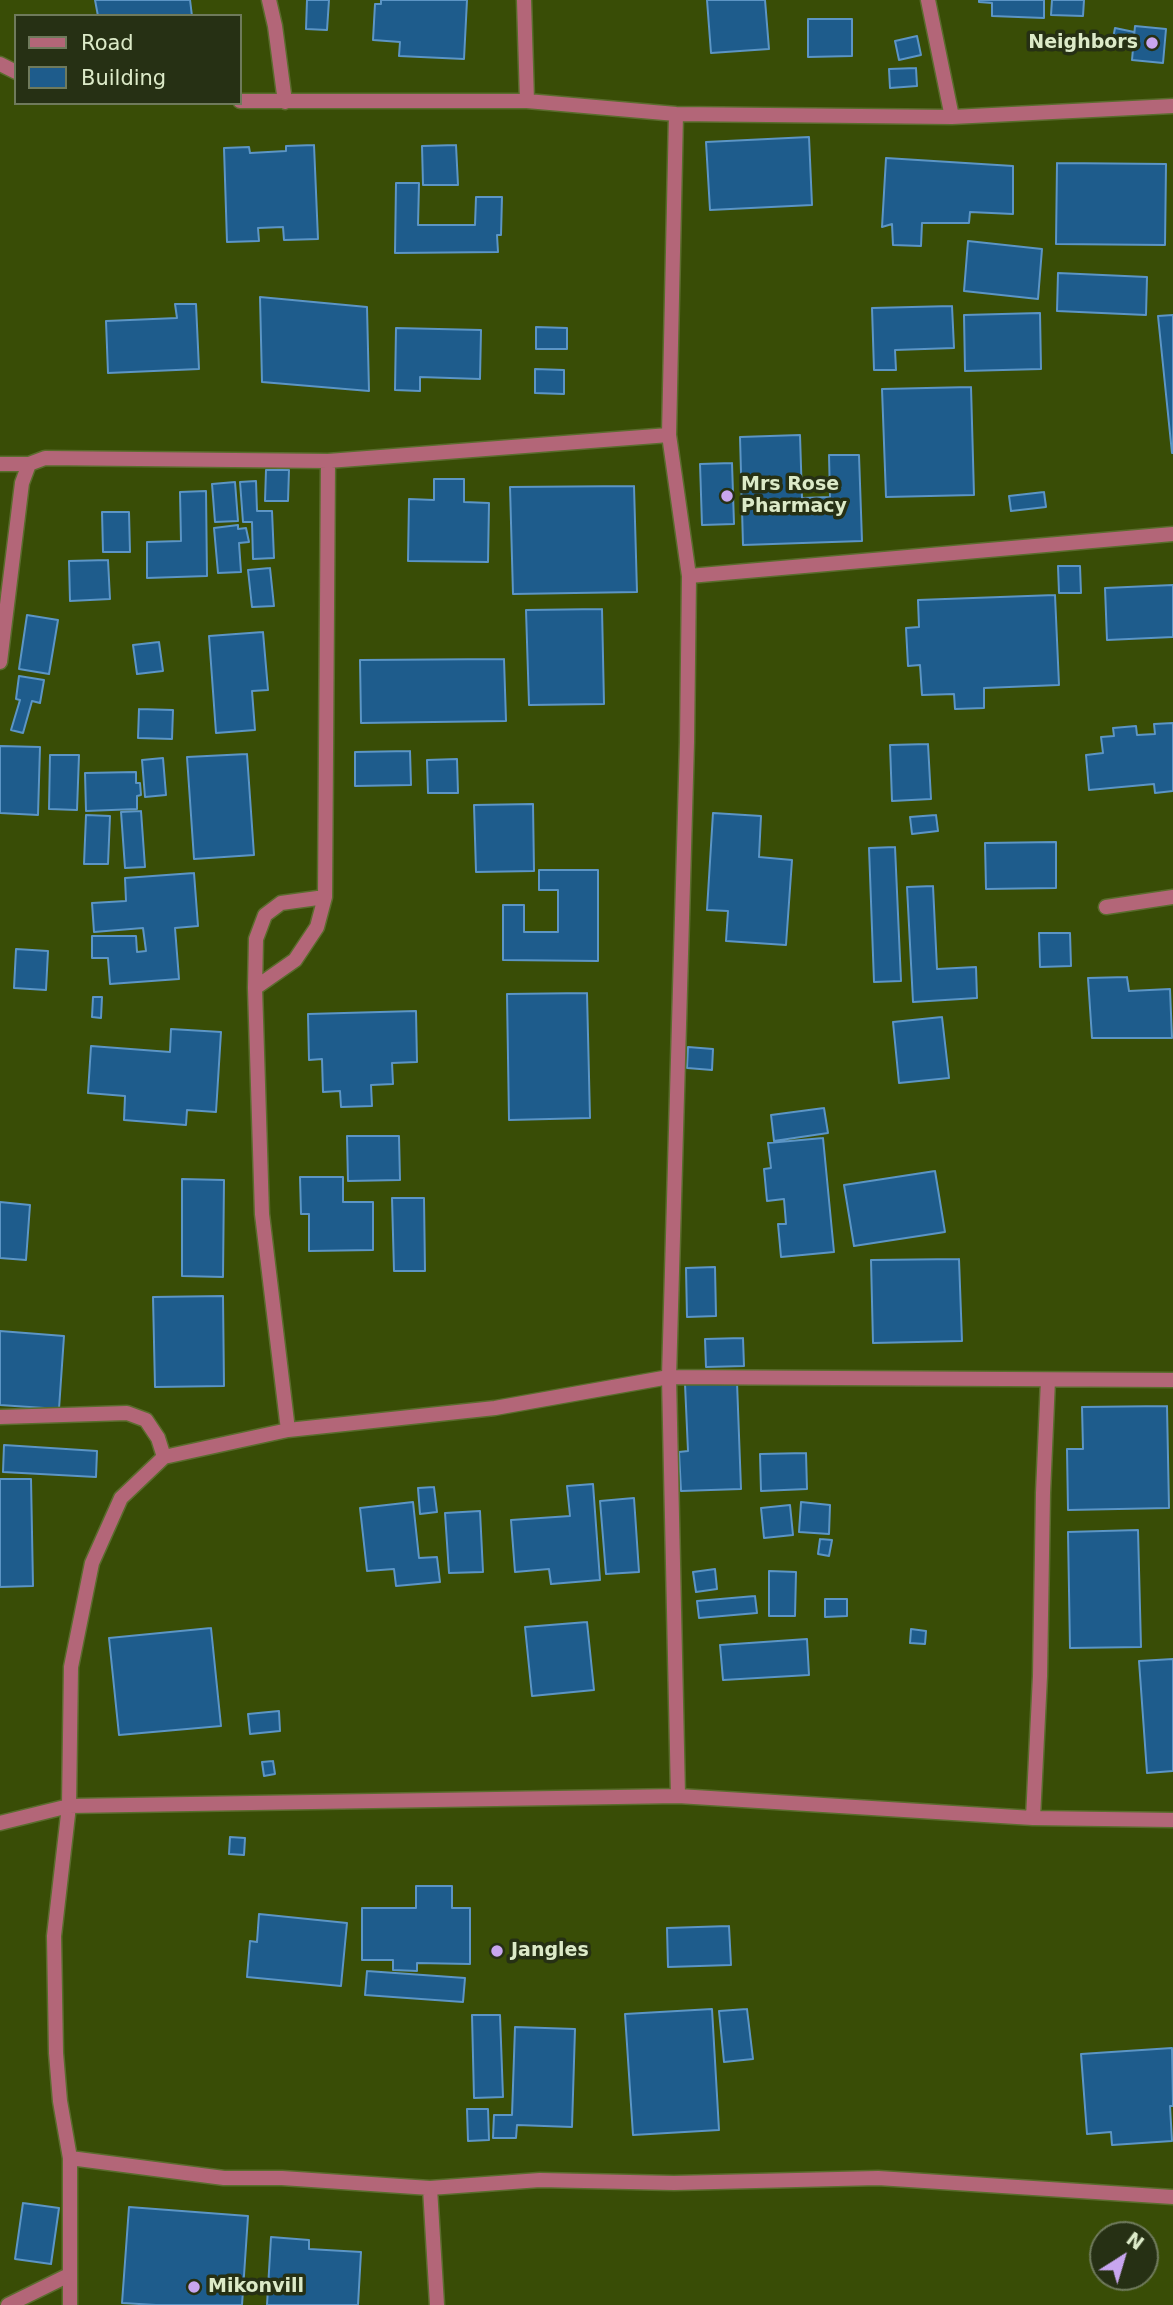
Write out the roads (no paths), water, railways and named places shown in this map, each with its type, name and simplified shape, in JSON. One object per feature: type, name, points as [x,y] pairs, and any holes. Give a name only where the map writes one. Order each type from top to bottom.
[{"type":"street","points":[[269,0],[285,102]]},
{"type":"street","points":[[524,0],[527,101]]},
{"type":"street","points":[[928,0],[952,117]]},
{"type":"street","points":[[242,101],[527,101],[676,114],[952,117],[1173,106]]},
{"type":"street","points":[[676,114],[669,435],[690,576],[669,1377],[678,1796]]},
{"type":"street","points":[[0,464],[29,464],[45,457],[328,461],[669,435]]},
{"type":"street","points":[[255,988],[295,960],[317,927],[325,897],[328,461]]},
{"type":"street","points":[[0,662],[22,483],[29,464]]},
{"type":"street","points":[[690,576],[1173,534]]},
{"type":"street","points":[[288,1430],[262,1214],[256,939],[265,915],[281,903],[325,897]]},
{"type":"street","points":[[1105,907],[1173,897]]},
{"type":"street","points":[[70,2305],[71,2158],[60,2101],[56,2053],[54,1936],[69,1806],[71,1667],[92,1563],[121,1498],[164,1457],[288,1430],[495,1408],[669,1377],[1173,1380]]},
{"type":"street","points":[[1033,1818],[1041,1676],[1043,1493],[1048,1380]]},
{"type":"street","points":[[0,1417],[127,1413],[146,1420],[158,1438],[164,1457]]},
{"type":"street","points":[[0,1823],[69,1806],[678,1796],[1033,1818],[1173,1820]]},
{"type":"street","points":[[71,2158],[225,2178],[282,2178],[430,2188],[540,2180],[674,2183],[878,2178],[1173,2197]]},
{"type":"street","points":[[430,2188],[437,2305]]},
{"type":"street","points":[[8,2305],[69,2275]]},
{"type":"place","name":"Neighbors","points":[[1152,43]]},
{"type":"place","name":"Mrs Rose Pharmacy","points":[[727,496]]},
{"type":"place","name":"Jangles","points":[[497,1951]]},
{"type":"place","name":"Mikonvill","points":[[194,2287]]}]
